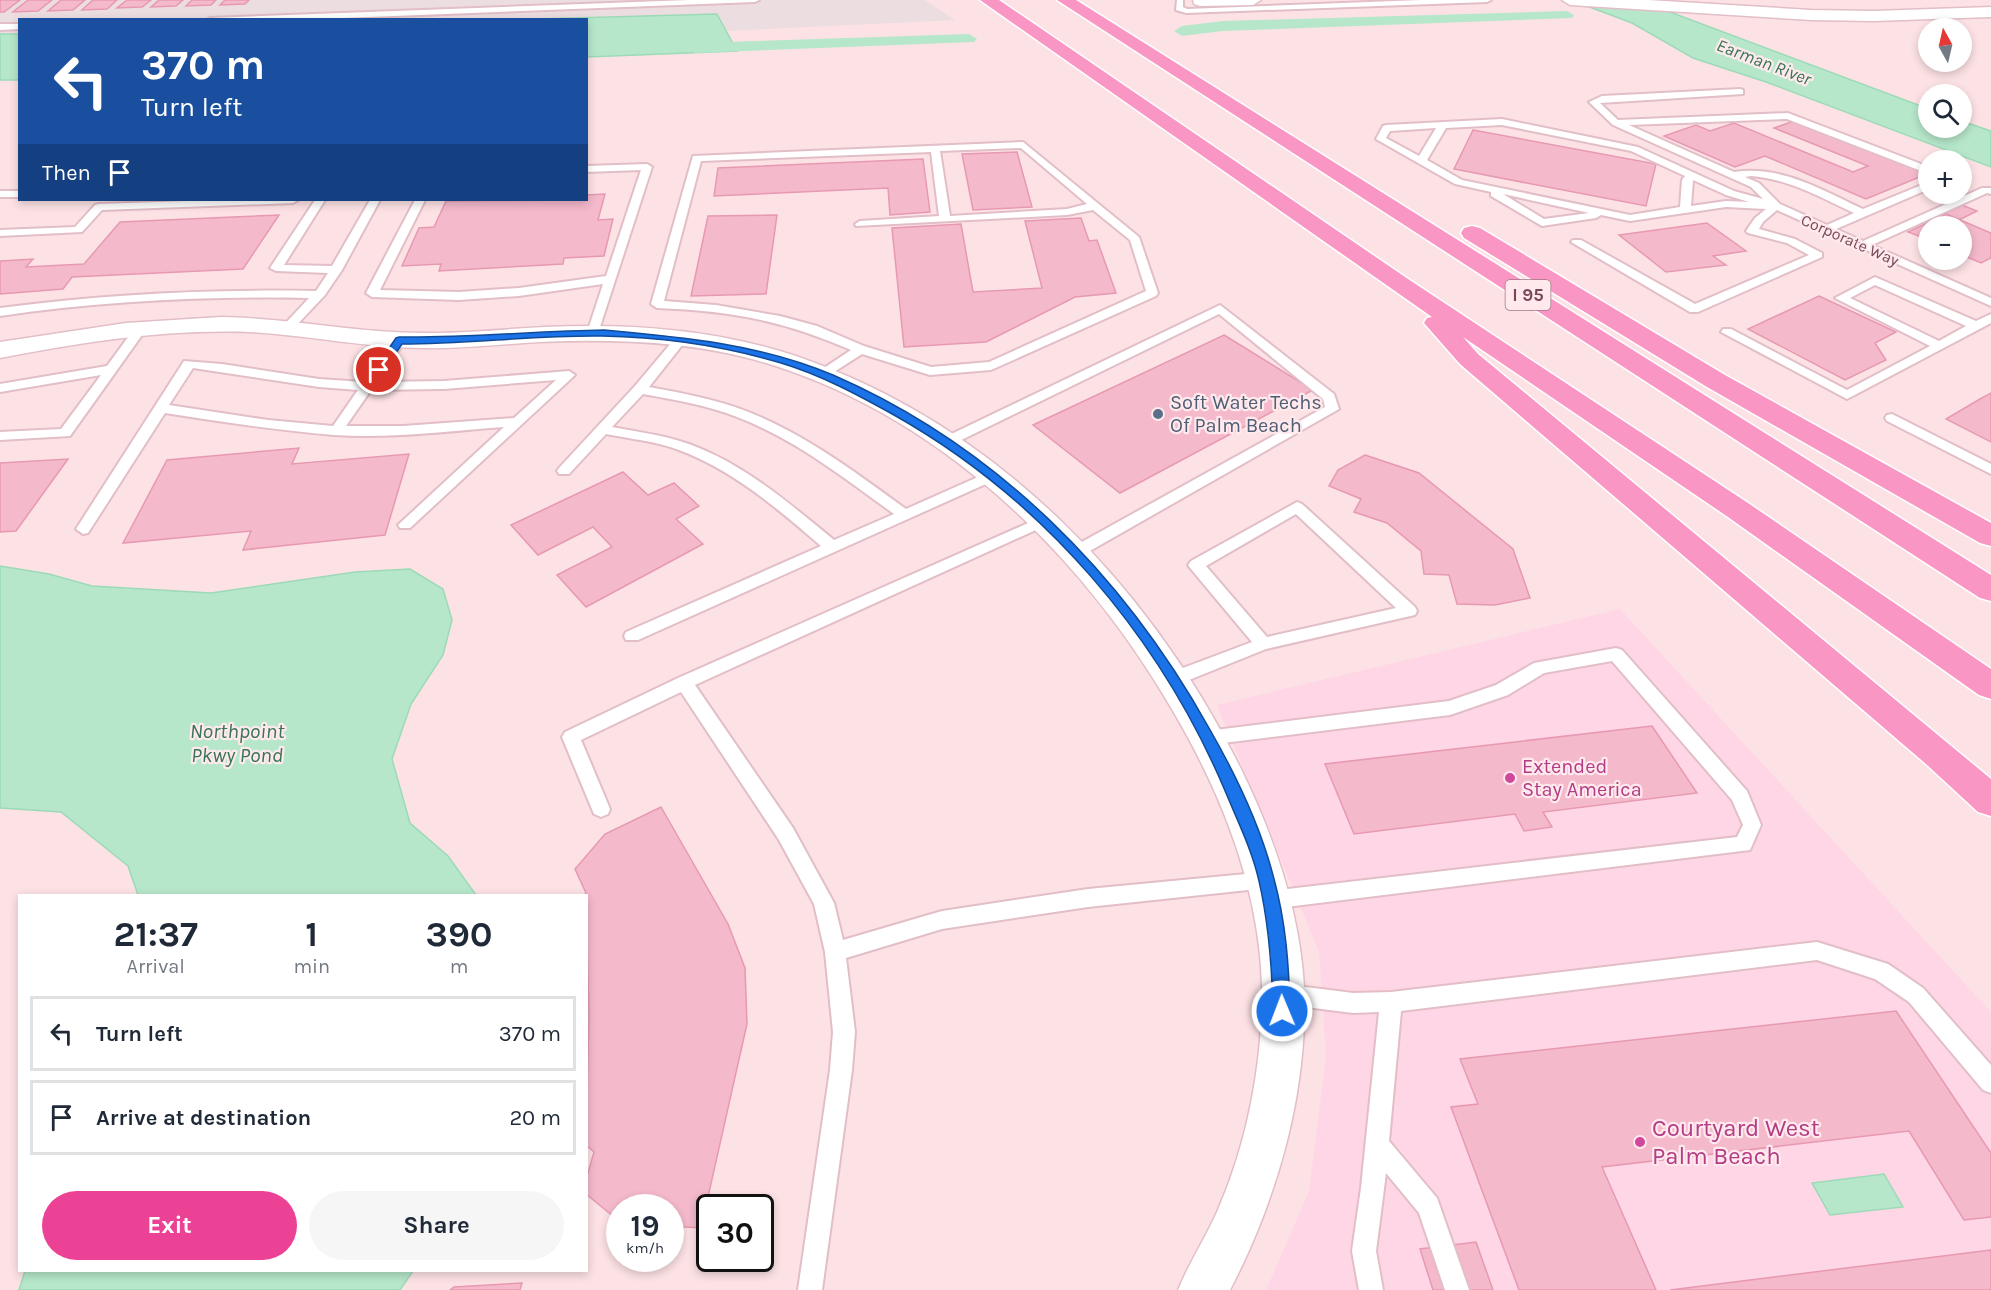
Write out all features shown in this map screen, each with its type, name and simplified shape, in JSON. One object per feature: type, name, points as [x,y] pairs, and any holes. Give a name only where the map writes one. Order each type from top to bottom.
[{"type":"highway","points":[[988,0],[1403,286],[1738,510],[1991,686]]},
{"type":"highway","points":[[1066,0],[1168,45],[1716,381],[1991,536]]},
{"type":"highway","name":"I 95","points":[[1066,0],[1991,590]]},
{"type":"highway","points":[[1403,286],[1469,359],[1930,746],[1991,801]]},
{"type":"street","points":[[1200,2],[1253,0]]},
{"type":"street","points":[[1570,0],[1811,15],[1874,16],[1991,12]]},
{"type":"street","points":[[0,350],[70,337],[141,328],[223,324],[287,328],[399,340],[460,341],[593,333],[681,339],[737,348],[823,375],[870,397],[946,442],[992,476],[1076,552],[1144,634],[1221,762],[1256,844],[1268,890],[1280,954],[1282,1028],[1277,1080],[1264,1142],[1236,1226],[1203,1290]]},
{"type":"lane","points":[[264,18],[755,0]]},
{"type":"lane","points":[[1200,2],[1176,1],[1179,8],[1186,11],[1487,0]]},
{"type":"lane","points":[[0,27],[18,26]]},
{"type":"lane","points":[[1740,92],[1602,99],[1594,102],[1616,123],[1755,184],[1776,206]]},
{"type":"lane","points":[[1616,123],[1788,116],[1918,167]]},
{"type":"lane","points":[[1502,122],[1634,149],[1730,193],[1776,206],[1726,204],[1630,218],[1459,182],[1381,139],[1386,128],[1502,122]]},
{"type":"lane","points":[[1421,161],[1443,124]]},
{"type":"lane","points":[[1023,144],[1095,206],[1135,239],[1152,293],[991,366],[930,371],[860,350],[813,329],[705,306],[657,304],[698,158],[1023,144]]},
{"type":"lane","points":[[934,148],[945,219]]},
{"type":"lane","points":[[588,169],[646,167],[593,333]]},
{"type":"lane","points":[[1734,175],[1747,172],[1777,175],[1863,213]]},
{"type":"lane","points":[[1685,210],[1688,180],[1692,175]]},
{"type":"lane","points":[[1483,187],[1542,223],[1608,214]]},
{"type":"lane","points":[[1826,229],[1918,190]]},
{"type":"lane","points":[[1862,245],[1986,190],[1991,191]]},
{"type":"lane","points":[[0,194],[18,194]]},
{"type":"lane","points":[[0,233],[78,230],[102,203],[229,201]]},
{"type":"lane","points":[[319,201],[276,268],[336,270]]},
{"type":"lane","points":[[287,328],[319,295],[336,270],[374,201]]},
{"type":"lane","points":[[419,201],[372,293],[469,296],[519,292],[610,279]]},
{"type":"lane","points":[[860,224],[1067,212],[1095,206]]},
{"type":"lane","points":[[1577,242],[1694,309],[1818,255],[1791,241],[1752,231],[1759,220],[1776,206]]},
{"type":"lane","name":"Corporate Way","points":[[1776,206],[1991,302]]},
{"type":"lane","points":[[1940,346],[1841,298],[1875,281],[1976,326]]},
{"type":"lane","points":[[1979,297],[1991,290]]},
{"type":"lane","points":[[0,312],[55,304],[160,294],[237,292],[319,295]]},
{"type":"lane","points":[[946,442],[1220,309],[1329,397],[1332,409],[1076,552]]},
{"type":"lane","points":[[1727,332],[1847,395],[1991,318]]},
{"type":"lane","points":[[0,436],[65,433],[141,328]]},
{"type":"lane","points":[[564,471],[640,390],[681,339]]},
{"type":"lane","points":[[336,431],[399,340]]},
{"type":"lane","points":[[823,375],[860,350]]},
{"type":"lane","points":[[82,529],[189,364],[222,366],[320,383],[439,387],[569,375],[405,525]]},
{"type":"lane","points":[[0,388],[111,369]]},
{"type":"lane","points":[[640,390],[710,403],[756,419],[811,450],[905,515]]},
{"type":"lane","points":[[161,408],[245,422],[336,431],[518,422]]},
{"type":"lane","points":[[1892,418],[1991,470]]},
{"type":"lane","points":[[603,429],[683,447],[732,470],[777,501],[832,547]]},
{"type":"lane","points":[[632,636],[992,476]]},
{"type":"lane","points":[[1173,679],[1263,644],[1409,611],[1297,507],[1196,565],[1263,644]]},
{"type":"lane","points":[[601,809],[571,736],[1044,521]]},
{"type":"lane","points":[[835,952],[942,920],[1088,898],[1268,890],[1743,844],[1752,825],[1740,796],[1616,654],[1540,667],[1502,690],[1449,708],[1207,738]]},
{"type":"lane","points":[[684,683],[786,834],[824,903],[835,952],[844,1032],[841,1070],[810,1290]]},
{"type":"lane","points":[[1281,994],[1353,1003],[1391,1002],[1817,951],[1881,971],[1916,995],[1991,1082]]},
{"type":"lane","points":[[1371,1290],[1364,1251],[1391,1002]]},
{"type":"lane","points":[[1377,1144],[1429,1206],[1457,1290]]},
{"type":"shaded area","points":[[0,0],[925,0],[955,20],[726,31],[717,15],[588,19],[18,18],[18,34],[0,34]]},
{"type":"shaded area","points":[[1620,609],[1991,1012],[1991,1290],[1266,1290],[1309,1191],[1326,1055],[1319,952],[1217,705]]},
{"type":"water","name":"Earman River","points":[[1571,0],[1638,0],[1918,105],[1918,138],[1972,138],[1972,124],[1991,131],[1991,167],[1972,160],[1972,150],[1946,150],[1766,82],[1693,58],[1632,23]]},
{"type":"water","points":[[717,14],[737,51],[588,57],[588,18],[572,18]]},
{"type":"water","points":[[0,34],[18,34],[18,80],[0,80]]},
{"type":"water","name":"Northpoint Pkwy Pond","points":[[0,566],[49,574],[92,586],[211,593],[355,572],[410,569],[443,589],[452,620],[443,655],[411,704],[392,759],[410,823],[448,856],[475,894],[138,894],[128,866],[61,812],[0,808]]},
{"type":"water","points":[[1884,1174],[1903,1207],[1830,1215],[1812,1183]]},
{"type":"water","points":[[24,1272],[412,1272],[400,1290],[19,1290]]},
{"type":"building","points":[[0,0],[20,0],[4,12],[0,12]]},
{"type":"building","points":[[28,0],[52,0],[38,11],[13,12]]},
{"type":"building","points":[[61,0],[85,0],[73,10],[48,11]]},
{"type":"building","points":[[93,0],[117,0],[107,9],[82,10]]},
{"type":"building","points":[[127,0],[151,0],[142,7],[117,8]]},
{"type":"building","points":[[159,0],[183,0],[176,6],[151,7]]},
{"type":"building","points":[[192,0],[216,0],[211,5],[186,6]]},
{"type":"building","points":[[225,0],[249,0],[245,4],[220,5]]},
{"type":"building","points":[[1794,121],[1918,170],[1918,178],[1866,199],[1765,156],[1735,167],[1664,136],[1696,125],[1710,131],[1734,123],[1853,172],[1868,166],[1774,128]]},
{"type":"building","points":[[1473,130],[1656,164],[1646,206],[1454,169]]},
{"type":"building","points":[[1017,152],[1032,207],[973,210],[962,154]]},
{"type":"building","points":[[923,159],[930,212],[890,215],[888,188],[714,196],[718,168]]},
{"type":"building","points":[[605,194],[598,220],[613,219],[604,256],[564,258],[563,264],[439,271],[441,264],[402,266],[419,228],[434,227],[446,201],[588,201],[588,195]]},
{"type":"building","points":[[1962,205],[1977,211],[1967,216],[1950,216],[1943,213]]},
{"type":"building","points":[[279,215],[243,269],[72,277],[63,289],[0,294],[0,261],[33,259],[26,267],[84,264],[120,222]]},
{"type":"building","points":[[777,215],[766,294],[691,296],[708,216]]},
{"type":"building","points":[[1081,218],[1089,241],[1097,240],[1116,293],[1075,297],[986,342],[904,347],[892,228],[961,224],[973,292],[1042,288],[1025,221]]},
{"type":"building","points":[[1707,223],[1746,251],[1713,256],[1726,265],[1666,272],[1619,235]]},
{"type":"building","points":[[1972,225],[1991,233],[1991,258],[1981,263],[1972,259]]},
{"type":"building","points":[[1918,227],[1918,236],[1908,232]]},
{"type":"building","points":[[1819,296],[1896,332],[1875,343],[1886,360],[1845,380],[1748,329]]},
{"type":"building","points":[[1224,335],[1313,390],[1120,493],[1033,425]]},
{"type":"building","points":[[1991,393],[1991,442],[1946,419],[1980,399]]},
{"type":"building","points":[[299,448],[292,464],[409,454],[385,535],[243,550],[251,531],[123,543],[167,460]]},
{"type":"building","points":[[1365,455],[1419,473],[1513,549],[1530,598],[1495,605],[1457,604],[1449,575],[1424,574],[1421,551],[1387,523],[1354,512],[1361,499],[1329,486],[1338,470]]},
{"type":"building","points":[[68,459],[16,531],[0,532],[0,463]]},
{"type":"building","points":[[623,472],[648,495],[674,483],[699,506],[676,519],[703,544],[586,607],[557,575],[612,547],[593,527],[538,555],[511,525]]},
{"type":"building","points":[[1652,726],[1697,793],[1543,812],[1552,827],[1524,831],[1515,814],[1354,834],[1325,764]]},
{"type":"building","points":[[661,807],[728,924],[745,968],[747,1024],[709,1194],[696,1194],[696,1228],[684,1227],[684,1194],[606,1194],[606,1210],[588,1196],[588,1173],[594,1152],[588,1147],[588,894],[585,894],[575,869],[605,834]]},
{"type":"building","name":"Courtyard West Palm Beach","points":[[1896,1011],[1991,1153],[1991,1217],[1964,1220],[1909,1131],[1602,1167],[1656,1290],[1519,1290],[1451,1107],[1478,1104],[1460,1059]]},
{"type":"building","points":[[1476,1242],[1493,1290],[1433,1290],[1420,1249]]},
{"type":"building","points":[[1991,1250],[1991,1290],[1670,1290]]},
{"type":"building","points":[[522,1283],[520,1290],[450,1290],[454,1287]]},
{"type":"waterway","points":[[1182,31],[1223,26],[1567,15]]},
{"type":"waterway","points":[[694,48],[969,39]]},
{"type":"place","name":"Soft Water Techs Of Palm Beach","points":[[1158,414]]},
{"type":"place","name":"Extended Stay America","points":[[1510,778]]},
{"type":"place","name":"Courtyard West Palm Beach","points":[[1640,1142]]},
{"type":"route","points":[[379,370],[399,340],[460,341],[551,334],[604,333],[639,334],[705,342],[784,361],[827,377],[870,397],[920,425],[968,457],[1014,493],[1059,534],[1102,581],[1144,634],[1183,694],[1221,762],[1256,844],[1267,880],[1280,954],[1282,1011]]}]
